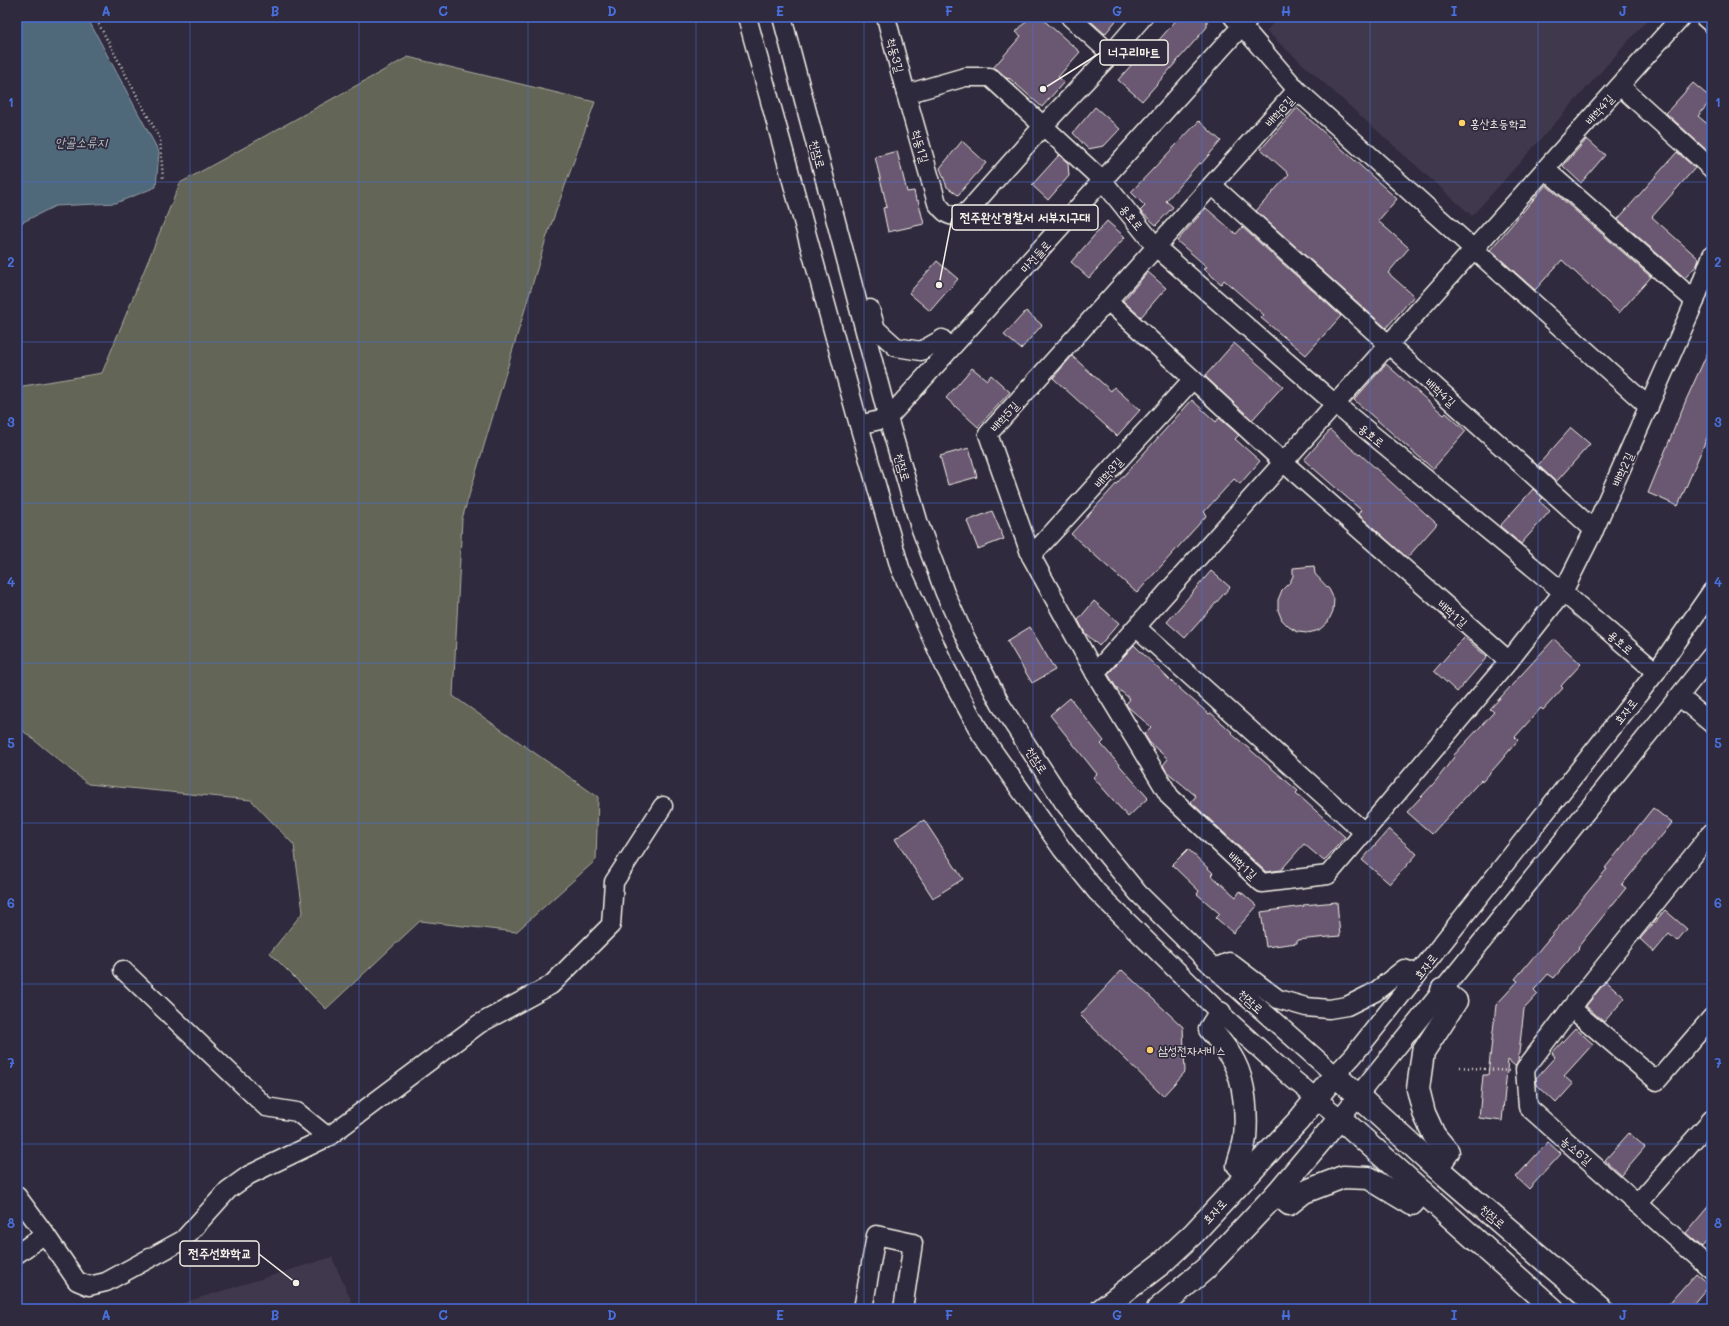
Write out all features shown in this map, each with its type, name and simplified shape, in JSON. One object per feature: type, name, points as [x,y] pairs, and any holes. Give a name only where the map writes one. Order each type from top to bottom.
[{"type":"main road","points":[[1437,1168],[1448,1152],[1434,1135],[1424,1113],[1418,1089],[1424,1052],[1456,1001],[1442,990]]},
{"type":"main road","points":[[1220,1013],[1210,1029],[1225,1046],[1235,1063],[1242,1086],[1245,1138],[1238,1165],[1248,1174]]},
{"type":"main road","name":"천잠로","points":[[1335,1075],[1437,1168],[1600,1309]]},
{"type":"main road","name":"효자로","points":[[1102,1309],[1162,1262],[1189,1238],[1299,1120],[1335,1075]]},
{"type":"main road","points":[[1158,1309],[1205,1269],[1277,1193],[1340,1118],[1553,1309]]},
{"type":"main road","points":[[1277,1193],[1289,1204],[1304,1192],[1343,1177],[1370,1178],[1412,1204],[1422,1192]]},
{"type":"street","points":[[747,17],[859,425],[900,568],[946,669],[981,734],[1062,849],[1097,892],[1220,1013],[1294,1080],[1340,1118],[1680,697],[1712,655]]},
{"type":"street","name":"천잠로","points":[[782,17],[888,418],[919,524],[945,593],[966,639],[1001,705],[1065,804],[1138,893],[1214,968],[1335,1075]]},
{"type":"street","name":"척동3길","points":[[886,17],[906,94]]},
{"type":"street","points":[[1070,17],[1111,54]]},
{"type":"street","name":"척동1길","points":[[906,94],[937,203],[944,213],[955,217],[968,212],[1044,125],[1111,54],[1143,17]]},
{"type":"street","name":"배학4길","points":[[1335,404],[1681,17]]},
{"type":"street","points":[[1704,17],[1712,24]]},
{"type":"street","points":[[1242,20],[1298,90]]},
{"type":"street","name":"마전들로","points":[[888,418],[1103,181],[1242,20]]},
{"type":"street","points":[[906,94],[965,77],[990,77],[1044,125]]},
{"type":"street","name":"배학4길","points":[[1620,86],[1712,169]]},
{"type":"street","name":"배학6길","points":[[1156,247],[1298,90],[1474,249]]},
{"type":"street","name":"용호로","points":[[1044,125],[1103,181],[1156,247],[1335,404],[1563,592],[1656,672]]},
{"type":"street","points":[[1546,169],[1695,301]]},
{"type":"street","name":"배학4길","points":[[1212,185],[1594,530]]},
{"type":"street","name":"배학5길","points":[[1031,556],[988,434],[1156,247]]},
{"type":"street","points":[[1474,249],[1649,407]]},
{"type":"street","name":"배학2길","points":[[1563,592],[1594,530],[1649,407],[1695,301],[1712,254]]},
{"type":"street","points":[[1108,301],[1192,380],[1283,462]]},
{"type":"street","points":[[858,305],[868,304],[876,329],[896,347],[921,351],[942,339],[951,348]]},
{"type":"street","name":"배학3길","points":[[1031,556],[1192,380]]},
{"type":"street","points":[[1031,556],[1095,673],[1335,404]]},
{"type":"street","points":[[859,425],[888,418]]},
{"type":"street","name":"배학1길","points":[[1283,462],[1509,661]]},
{"type":"street","name":"효자로","points":[[1335,1075],[1353,1056],[1656,672],[1712,591]]},
{"type":"street","name":"배학1길","points":[[1095,673],[1170,797],[1262,883],[1328,874],[1509,661],[1563,592]]},
{"type":"street","points":[[1136,627],[1364,832]]},
{"type":"street","points":[[1680,697],[1712,724]]},
{"type":"street","points":[[17,1196],[77,1281],[89,1286],[106,1282],[183,1240],[228,1190],[249,1175],[328,1137],[479,1024],[551,985],[557,980],[611,925],[614,882],[663,806]]},
{"type":"street","points":[[1526,1072],[1525,1069],[1571,1008],[1711,834]]},
{"type":"street","points":[[1214,968],[1229,962],[1278,1000],[1306,1007],[1329,1009],[1347,1006],[1375,992],[1404,969],[1418,974]]},
{"type":"street","points":[[122,970],[266,1107],[297,1112],[328,1137]]},
{"type":"street","points":[[1571,1008],[1657,1081],[1712,1017]]},
{"type":"street","name":"농소6길","points":[[1526,1072],[1528,1107],[1712,1270]]},
{"type":"street","points":[[1637,1204],[1712,1119]]},
{"type":"street","points":[[17,1254],[45,1234]]},
{"type":"street","points":[[863,1309],[876,1235],[914,1243],[903,1309]]},
{"type":"path","points":[[95,17],[160,138],[163,179]]},
{"type":"path","points":[[1460,1067],[1526,1072]]},
{"type":"shaded area","name":"홍산초등학교","points":[[1279,17],[1650,17],[1472,216],[1266,31]]},
{"type":"shaded area","points":[[332,1257],[355,1309],[163,1309]]},
{"type":"green space","points":[[408,57],[595,102],[546,239],[462,519],[453,696],[598,797],[596,860],[516,932],[420,921],[326,1009],[270,953],[303,912],[294,845],[251,800],[88,784],[17,726],[17,387],[102,373],[180,183]]},
{"type":"water","name":"안골소류지","points":[[17,17],[87,17],[159,152],[156,187],[116,203],[55,206],[17,225]]},
{"type":"building","points":[[1030,17],[1040,17],[1080,52],[1058,77],[1064,82],[1042,107],[1009,78],[1008,79],[997,69],[993,68],[1021,36],[1016,32]]},
{"type":"building","points":[[1086,17],[1119,17],[1105,34]]},
{"type":"building","points":[[1179,17],[1207,17],[1207,27],[1142,101],[1118,80],[1141,54],[1144,57]]},
{"type":"building","points":[[1693,83],[1712,99],[1698,116],[1712,128],[1712,155],[1666,113]]},
{"type":"building","points":[[1095,107],[1120,129],[1104,146],[1088,149],[1073,133]]},
{"type":"building","points":[[1297,108],[1397,199],[1378,221],[1409,248],[1388,273],[1414,296],[1386,328],[1256,211],[1289,174],[1261,149]]},
{"type":"building","points":[[1199,121],[1221,141],[1201,164],[1199,163],[1166,201],[1173,207],[1156,225],[1140,211],[1145,206],[1131,192]]},
{"type":"building","points":[[1587,139],[1605,155],[1581,183],[1563,166]]},
{"type":"building","points":[[962,141],[986,163],[958,195],[947,187],[940,168]]},
{"type":"building","points":[[897,151],[907,192],[914,191],[916,200],[918,200],[924,224],[888,232],[883,208],[887,207],[875,157]]},
{"type":"building","points":[[1677,152],[1695,168],[1652,217],[1699,259],[1697,265],[1685,278],[1618,219]]},
{"type":"building","points":[[1059,155],[1068,163],[1069,176],[1048,200],[1032,185]]},
{"type":"building","points":[[1546,185],[1651,277],[1619,313],[1562,260],[1535,290],[1490,250]]},
{"type":"building","points":[[1206,208],[1236,234],[1242,227],[1341,316],[1306,355],[1261,318],[1264,315],[1224,280],[1221,284],[1204,269],[1207,267],[1177,241]]},
{"type":"building","points":[[1107,221],[1125,237],[1089,278],[1071,262]]},
{"type":"building","points":[[937,261],[958,279],[930,311],[909,293]]},
{"type":"building","points":[[1148,272],[1166,288],[1141,317],[1123,301]]},
{"type":"building","points":[[1026,311],[1042,325],[1021,349],[1004,335]]},
{"type":"building","points":[[1234,343],[1283,386],[1252,420],[1205,376]]},
{"type":"building","points":[[1712,343],[1712,426],[1678,506],[1648,493],[1686,400]]},
{"type":"building","points":[[1072,356],[1111,391],[1114,387],[1140,410],[1117,436],[1053,378]]},
{"type":"building","points":[[1386,364],[1444,415],[1446,413],[1466,431],[1433,469],[1354,400]]},
{"type":"building","points":[[972,368],[987,380],[991,375],[1010,392],[978,427],[946,398]]},
{"type":"building","points":[[1192,400],[1216,422],[1219,418],[1239,435],[1235,439],[1260,461],[1240,484],[1234,479],[1204,512],[1207,515],[1137,593],[1071,534]]},
{"type":"building","points":[[1571,428],[1590,444],[1556,482],[1538,465]]},
{"type":"building","points":[[1330,430],[1359,455],[1360,454],[1437,524],[1407,558],[1358,514],[1361,510],[1304,460]]},
{"type":"building","points":[[969,448],[977,477],[948,485],[940,456]]},
{"type":"building","points":[[1533,489],[1543,498],[1539,501],[1550,511],[1521,544],[1500,526]]},
{"type":"building","points":[[992,511],[1004,539],[978,549],[967,521]]},
{"type":"building","points":[[1314,566],[1315,574],[1329,589],[1334,599],[1333,611],[1328,622],[1319,630],[1307,633],[1298,632],[1289,627],[1282,620],[1278,610],[1278,600],[1282,590],[1290,582],[1293,576],[1293,568]]},
{"type":"building","points":[[1211,571],[1230,587],[1185,638],[1167,622]]},
{"type":"building","points":[[1094,601],[1119,623],[1099,646],[1085,633],[1078,620]]},
{"type":"building","points":[[1030,627],[1055,670],[1032,683],[1007,641]]},
{"type":"building","points":[[1464,637],[1487,657],[1457,692],[1434,671]]},
{"type":"building","points":[[1554,639],[1581,664],[1561,686],[1563,688],[1543,710],[1541,708],[1515,737],[1518,740],[1499,763],[1482,782],[1481,780],[1432,834],[1407,812],[1435,782],[1454,757],[1453,756],[1494,712],[1490,709]]},
{"type":"building","points":[[1134,645],[1172,682],[1209,714],[1211,713],[1233,733],[1232,734],[1298,791],[1296,793],[1345,837],[1324,861],[1304,844],[1281,870],[1266,872],[1191,802],[1196,796],[1166,771],[1163,765],[1168,759],[1150,743],[1144,734],[1151,727],[1128,707],[1126,704],[1130,699],[1116,687],[1108,674]]},
{"type":"building","points":[[1070,698],[1104,741],[1101,744],[1148,798],[1128,817],[1093,777],[1097,774],[1050,715]]},
{"type":"building","points":[[1653,808],[1672,823],[1622,885],[1626,888],[1578,947],[1579,948],[1554,978],[1548,974],[1534,990],[1538,994],[1524,1009],[1518,1061],[1515,1066],[1508,1060],[1502,1121],[1479,1118],[1483,1075],[1488,1075],[1496,1005],[1518,981],[1515,979],[1607,869],[1605,868]]},
{"type":"building","points":[[924,820],[963,879],[933,898],[895,839]]},
{"type":"building","points":[[1389,829],[1417,854],[1390,884],[1362,860]]},
{"type":"building","points":[[1188,849],[1213,873],[1211,875],[1236,897],[1240,891],[1257,906],[1233,933],[1216,918],[1220,914],[1197,894],[1199,891],[1172,865]]},
{"type":"building","points":[[1337,902],[1340,936],[1297,940],[1297,943],[1266,947],[1261,912],[1304,906],[1303,905]]},
{"type":"building","points":[[1665,910],[1687,929],[1677,941],[1669,934],[1654,952],[1640,939]]},
{"type":"building","name":"삼성전자서비스","points":[[1122,970],[1183,1027],[1185,1072],[1163,1096],[1080,1015]]},
{"type":"building","points":[[1606,981],[1625,998],[1604,1022],[1586,1006]]},
{"type":"building","points":[[1575,1028],[1593,1044],[1564,1076],[1573,1084],[1556,1103],[1537,1085],[1536,1078],[1555,1057],[1552,1053]]},
{"type":"building","points":[[1629,1133],[1645,1147],[1621,1175],[1605,1160]]},
{"type":"building","points":[[1548,1142],[1561,1154],[1529,1189],[1516,1177]]},
{"type":"building","points":[[1712,1202],[1712,1235],[1702,1247],[1686,1233]]},
{"type":"building","points":[[1696,1273],[1710,1285],[1690,1309],[1664,1309]]},
{"type":"place","name":"너구리마트","points":[[1043,89]]},
{"type":"place","name":"홍산초등학교","points":[[1462,123]]},
{"type":"place","name":"전주완산경찰서 서부지구대","points":[[939,285]]},
{"type":"place","name":"삼성전자서비스","points":[[1150,1050]]},
{"type":"place","name":"전주선화학교","points":[[296,1283]]}]
